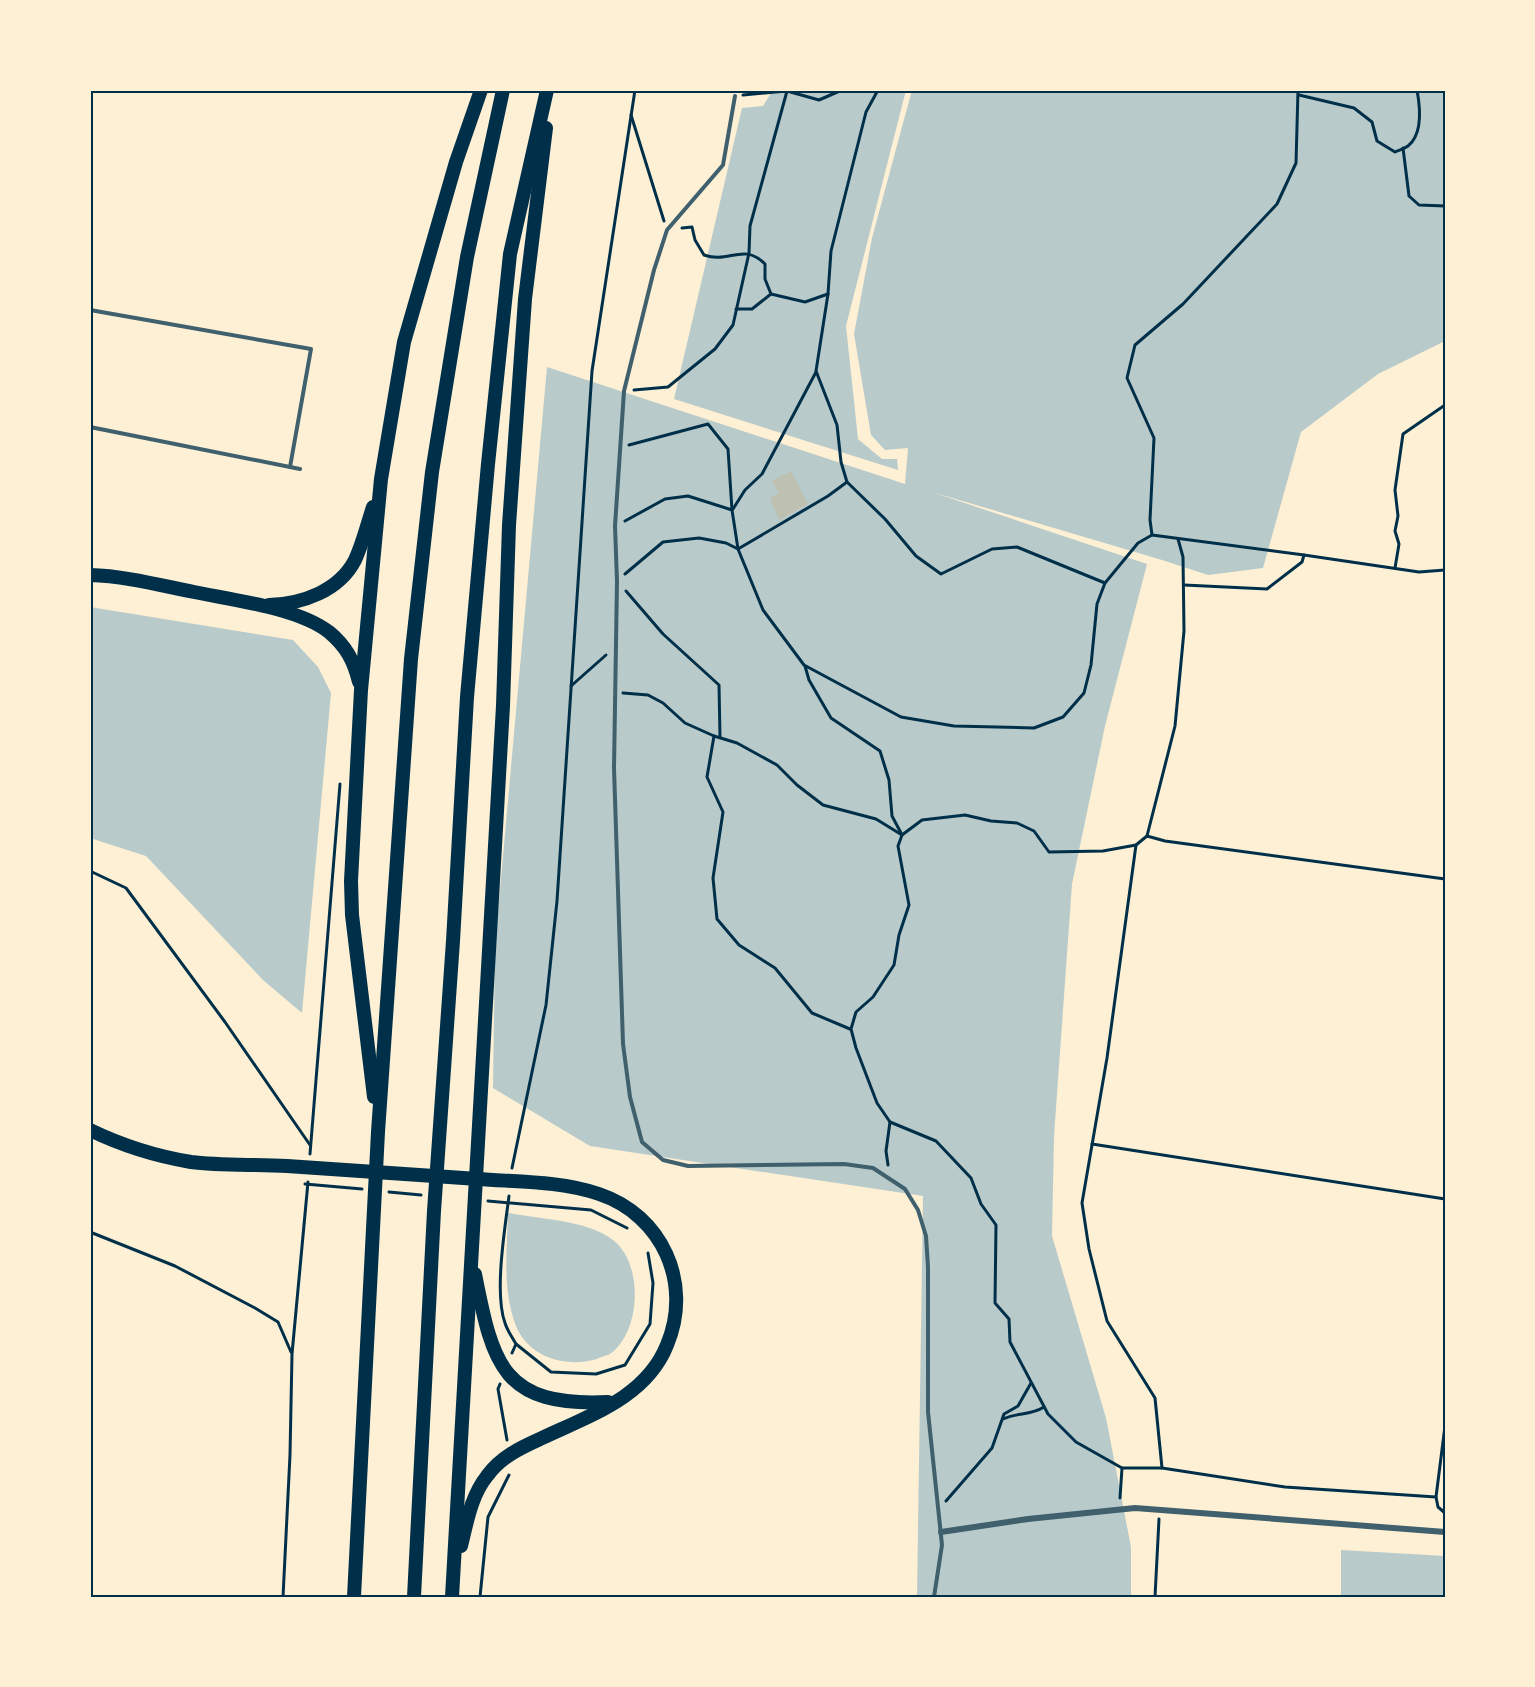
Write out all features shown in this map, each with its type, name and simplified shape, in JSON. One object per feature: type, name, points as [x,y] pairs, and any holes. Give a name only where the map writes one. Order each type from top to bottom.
[{"type":"highway","points":[[378,1132],[352,904],[361,690],[381,479],[404,342],[456,162],[481,90]]},
{"type":"highway","points":[[354,1597],[378,1132],[411,659],[432,472],[467,257],[503,90]]},
{"type":"highway","points":[[452,1597],[503,706],[509,513],[525,299],[549,90]]},
{"type":"highway","points":[[414,1597],[434,1211],[467,697],[510,254],[549,90]]},
{"type":"highway","points":[[257,605],[297,602],[334,585],[354,562],[381,479]]},
{"type":"highway","points":[[90,568],[117,577]]},
{"type":"highway","points":[[90,575],[117,577],[257,605],[294,615],[327,631],[342,644],[351,656],[361,690]]},
{"type":"highway","points":[[90,1130],[119,1144],[151,1154],[193,1162],[525,1182],[576,1188],[619,1202],[636,1213],[651,1228],[662,1243],[675,1284],[676,1304],[673,1324],[667,1345],[658,1362],[646,1378],[616,1402],[509,1454],[492,1470],[478,1490],[471,1507],[453,1580]]},
{"type":"highway","points":[[471,1253],[492,1344],[505,1370],[519,1384],[545,1398],[574,1403],[616,1402]]},
{"type":"street","points":[[941,1532],[1119,1509],[1160,1508],[1445,1532]]},
{"type":"lane","points":[[735,96],[723,165],[667,230],[654,270],[624,392],[615,526],[617,581],[614,768],[623,1044],[630,1097],[642,1142],[663,1160],[688,1166],[843,1164],[873,1168],[905,1189],[918,1210],[926,1236],[928,1412],[942,1545],[934,1597]]},
{"type":"lane","points":[[90,310],[311,349],[290,467]]},
{"type":"lane","points":[[90,427],[300,469]]},
{"type":"path","points":[[511,1177],[546,1005],[557,901],[592,371],[635,90]]},
{"type":"path","points":[[735,96],[761,91],[787,91],[819,100],[842,90]]},
{"type":"path","points":[[732,510],[745,490],[762,474],[816,371],[828,294],[831,251],[866,112],[878,90]]},
{"type":"path","points":[[1152,535],[1150,520],[1154,438],[1126,378],[1135,345],[1183,304],[1277,204],[1296,163],[1298,90]]},
{"type":"path","points":[[1299,95],[1354,108],[1372,122],[1377,141],[1395,152],[1409,145],[1418,131],[1417,90]]},
{"type":"path","points":[[624,392],[668,387],[715,349],[733,325],[749,253],[750,226],[787,91]]},
{"type":"path","points":[[631,114],[667,230],[692,227],[695,240],[704,255],[712,258],[749,253],[756,255],[765,264],[765,279],[771,294]]},
{"type":"path","points":[[1403,148],[1409,196],[1419,205],[1445,206]]},
{"type":"path","points":[[771,294],[806,302],[828,294]]},
{"type":"path","points":[[736,309],[752,309],[771,294]]},
{"type":"path","points":[[816,371],[837,425],[841,462],[847,482],[885,519],[916,556],[941,573],[993,549],[1017,547],[1105,583]]},
{"type":"path","points":[[1395,569],[1400,544],[1395,531],[1398,516],[1395,490],[1403,434],[1445,405]]},
{"type":"path","points":[[620,447],[708,424],[728,449],[732,510],[738,549],[763,610],[804,665],[809,680],[831,718],[880,751],[889,780],[892,816],[902,835]]},
{"type":"path","points":[[738,549],[847,482]]},
{"type":"path","points":[[615,526],[665,499],[688,496],[732,510]]},
{"type":"path","points":[[804,665],[901,717],[954,726],[1034,728],[1063,717],[1084,693],[1091,665],[1097,604],[1105,583],[1138,543],[1152,535],[1419,573],[1445,570]]},
{"type":"path","points":[[720,737],[719,685],[663,634],[617,581],[663,542],[699,538],[726,543],[738,549]]},
{"type":"path","points":[[1178,539],[1183,557],[1184,631],[1175,726],[1147,836],[1136,845],[1103,851],[1049,852],[1034,831],[1017,823],[965,816],[922,820],[902,835],[898,846],[909,905],[894,966],[873,997],[856,1012],[851,1029],[856,1048],[878,1103],[890,1122],[936,1141],[971,1178],[981,1204],[996,1225],[995,1303],[1009,1319],[1010,1342],[1048,1414],[1076,1442],[1122,1468],[1162,1468],[1285,1487],[1436,1497]]},
{"type":"path","points":[[1184,585],[1267,589],[1302,562],[1304,555]]},
{"type":"path","points":[[571,686],[616,646]]},
{"type":"path","points":[[615,693],[648,695],[663,703],[685,723],[737,743],[777,765],[823,805],[876,819],[902,835]]},
{"type":"path","points":[[714,736],[707,777],[723,812],[713,878],[717,919],[739,945],[775,968],[812,1013],[851,1029]]},
{"type":"path","points":[[310,1158],[340,778]]},
{"type":"path","points":[[1147,836],[1165,841],[1445,879]]},
{"type":"path","points":[[1136,845],[1107,1058],[1082,1203],[1089,1249],[1107,1321],[1155,1398],[1162,1468]]},
{"type":"path","points":[[90,871],[126,888],[225,1022],[311,1147]]},
{"type":"path","points":[[889,1178],[886,1151],[890,1122]]},
{"type":"path","points":[[1092,1144],[1445,1199]]},
{"type":"path","points":[[283,1597],[292,1354],[308,1182]]},
{"type":"path","points":[[510,1187],[503,1239],[501,1299],[505,1322],[516,1344],[551,1372],[596,1374],[625,1365],[650,1324],[653,1283],[647,1247]]},
{"type":"path","points":[[520,1204],[591,1210],[627,1228],[633,1234]]},
{"type":"path","points":[[90,1232],[175,1266],[255,1308],[278,1322],[292,1354]]},
{"type":"path","points":[[480,1597],[488,1517],[512,1471],[498,1389],[516,1344]]},
{"type":"path","points":[[938,1510],[992,1448],[1004,1414],[1018,1406],[1031,1383]]},
{"type":"path","points":[[1003,1419],[1016,1413],[1033,1414],[1044,1407]]},
{"type":"path","points":[[1445,1426],[1436,1497],[1438,1508],[1445,1513]]},
{"type":"path","points":[[1119,1509],[1122,1468]]},
{"type":"path","points":[[1155,1597],[1160,1508]]},
{"type":"shaded area","points":[[773,90],[906,90],[846,326],[858,439],[882,459],[897,459],[898,470],[674,399],[742,108],[763,106]]},
{"type":"shaded area","points":[[912,90],[1445,90],[1445,341],[1378,374],[1301,432],[1263,568],[1208,575],[932,492],[1147,564],[1105,726],[1072,884],[1054,1136],[1052,1236],[1106,1418],[1131,1547],[1131,1597],[917,1597],[923,1196],[590,1146],[493,1088],[495,945],[547,367],[905,484],[908,448],[885,450],[871,435],[854,334],[872,238]]},
{"type":"shaded area","points":[[90,607],[293,640],[318,667],[331,693],[302,1013],[263,980],[146,856],[90,838]]},
{"type":"shaded area","points":[[508,1213],[563,1221],[590,1228],[613,1240],[623,1251],[634,1281],[633,1315],[620,1344],[610,1354],[585,1361],[562,1361],[539,1353],[522,1337],[512,1312],[507,1284]]},
{"type":"shaded area","points":[[1341,1550],[1445,1556],[1445,1597],[1341,1597]]},
{"type":"building","points":[[791,471],[808,504],[779,520],[770,498],[779,493],[772,481]]}]
